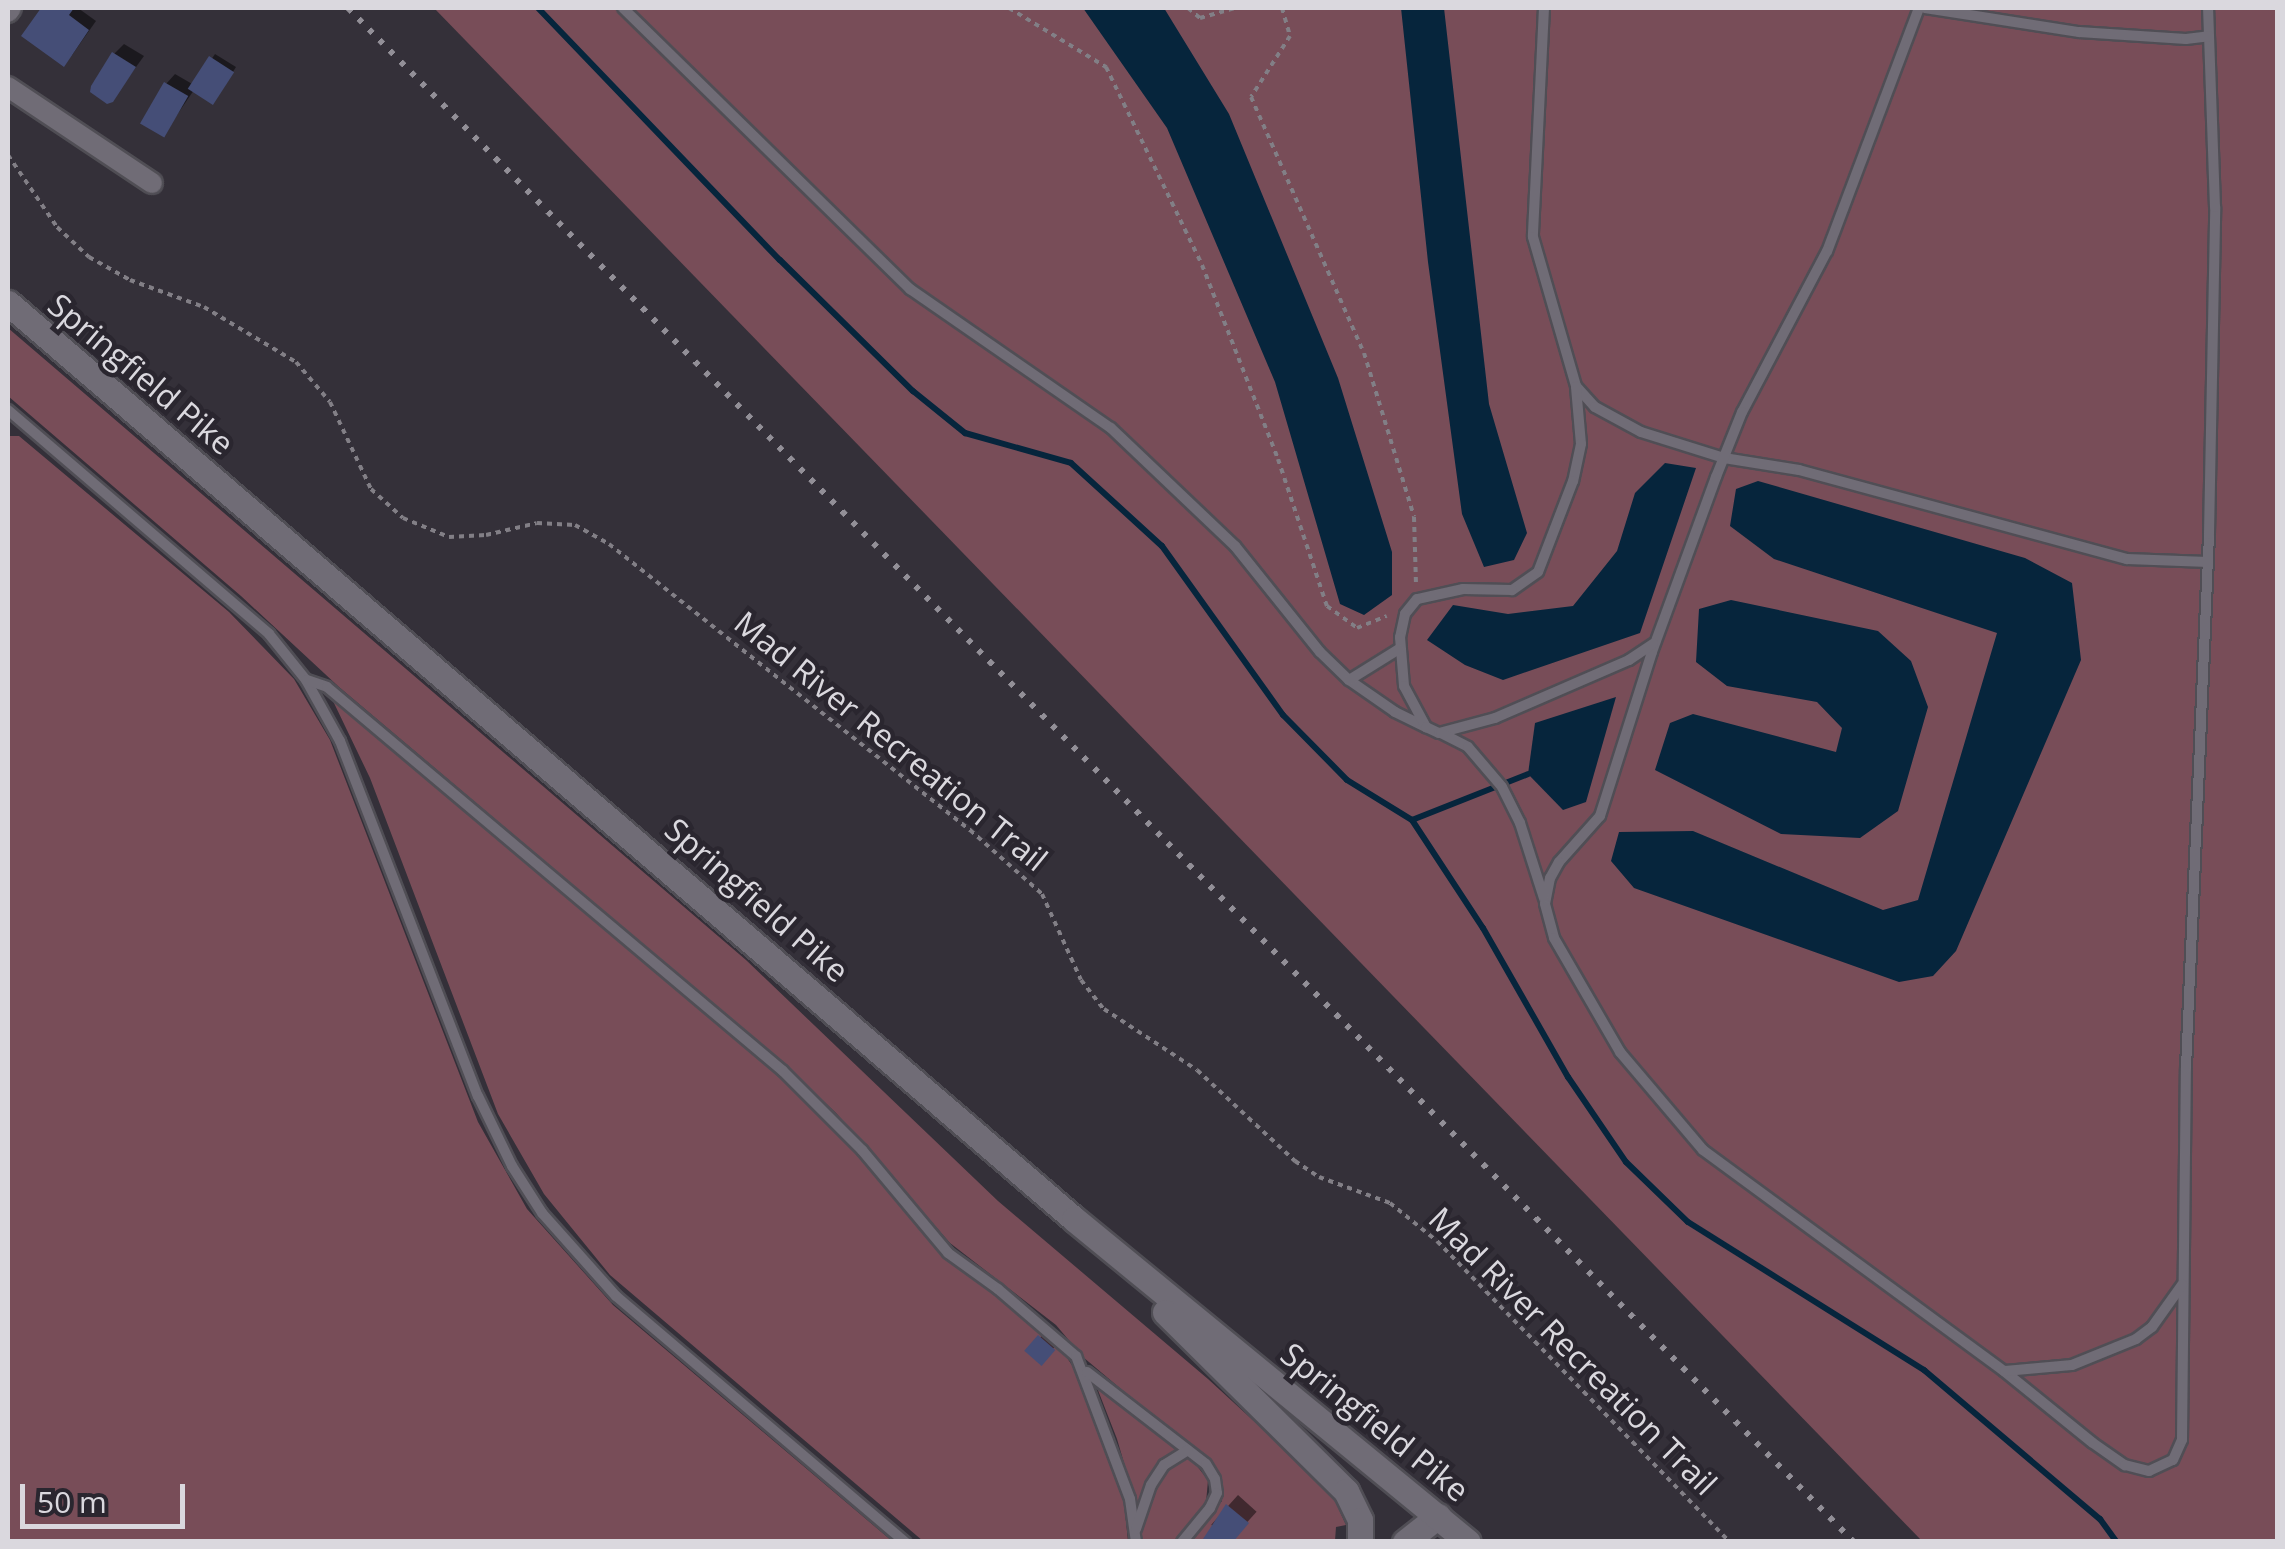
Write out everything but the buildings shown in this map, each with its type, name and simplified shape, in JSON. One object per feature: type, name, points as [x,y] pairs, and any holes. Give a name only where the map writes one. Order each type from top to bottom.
[{"type":"main road","name":"Springfield Pike","points":[[8,302],[664,862],[1074,1219],[1468,1542]]},
{"type":"main road","points":[[1074,1219],[1346,1490],[1360,1520],[1360,1542]]},
{"type":"main road","points":[[1405,1542],[1438,1516]]},
{"type":"main road","points":[[1433,1542],[1438,1516]]},
{"type":"street","points":[[8,87],[152,184]]},
{"type":"lane","points":[[623,8],[910,288],[989,347],[1059,388],[1170,480],[1235,546],[1320,652],[1349,680],[1426,727],[1468,747],[1492,772],[1508,800],[1554,938],[1620,1052],[1703,1150],[2004,1371],[2125,1466],[2149,1471],[2173,1460],[2182,1440],[2186,1068],[2208,562],[2215,206],[2208,8]]},
{"type":"lane","points":[[1426,727],[1404,686],[1399,649],[1405,614],[1417,598],[1463,588],[1512,590],[1538,572],[1572,482],[1581,444],[1576,386],[1533,237],[1544,8]]},
{"type":"lane","points":[[1545,904],[1558,862],[1600,816],[1657,640],[1742,412],[1834,234],[1922,8],[2079,32],[2186,39],[2209,36]]},
{"type":"lane","points":[[1576,386],[1613,420],[1724,458],[1799,470],[2127,558],[2208,562]]},
{"type":"lane","points":[[11,416],[269,634],[306,680],[340,740],[478,1096],[512,1166],[542,1213],[616,1296],[905,1542]]},
{"type":"lane","points":[[1439,732],[1495,718],[1629,660],[1657,640]]},
{"type":"lane","points":[[1349,680],[1399,649]]},
{"type":"lane","points":[[306,680],[327,687],[783,1070],[862,1150],[948,1253],[1053,1334],[1082,1368],[1206,1464],[1217,1493],[1210,1508],[1182,1542]]},
{"type":"lane","points":[[2004,1371],[2072,1365],[2136,1339],[2162,1315],[2182,1284]]},
{"type":"lane","points":[[1082,1368],[1130,1498],[1136,1536]]},
{"type":"lane","points":[[1136,1536],[1151,1485],[1164,1465],[1188,1450]]},
{"type":"path","points":[[1009,8],[1106,67],[1202,265],[1278,459],[1327,606],[1357,628],[1417,598],[1414,517],[1364,353],[1252,97],[1290,36],[1282,8]]},
{"type":"path","points":[[1188,8],[1200,18],[1236,8]]},
{"type":"path","name":"Mad River Recreation Trail","points":[[8,154],[57,226],[89,256],[130,280],[204,307],[296,362],[330,402],[371,489],[403,518],[449,537],[486,535],[537,523],[574,525],[610,544],[970,830],[1042,894],[1081,980],[1104,1009],[1196,1070],[1295,1161],[1320,1176],[1390,1204],[1437,1241],[1730,1542]]},
{"type":"shaded area","points":[[434,8],[2277,8],[2277,1541],[1922,1541]]},
{"type":"shaded area","points":[[8,328],[746,960],[998,1201],[1208,1379],[1331,1492],[1346,1525],[1336,1527],[1335,1541],[1188,1541],[1222,1501],[1210,1464],[1083,1357],[1056,1325],[950,1243],[836,1113],[781,1061],[339,687],[241,596],[8,396]]},
{"type":"shaded area","points":[[8,436],[19,436],[229,612],[294,679],[330,740],[478,1122],[527,1209],[613,1305],[892,1541],[8,1541]]},
{"type":"shaded area","points":[[333,701],[778,1074],[868,1166],[950,1262],[1026,1316],[1061,1349],[1078,1374],[1123,1492],[1128,1541],[923,1541],[610,1275],[544,1194],[498,1114],[370,778]]},
{"type":"shaded area","points":[[1094,1380],[1193,1461],[1208,1480],[1206,1503],[1174,1541],[1140,1541],[1139,1514],[1117,1439]]},
{"type":"water","points":[[1083,8],[1164,8],[1229,114],[1338,378],[1392,552],[1392,595],[1364,615],[1340,604],[1275,382],[1167,128]]},
{"type":"water","points":[[1401,8],[1444,8],[1489,404],[1527,533],[1514,560],[1484,567],[1462,514],[1428,262]]},
{"type":"water","points":[[1665,463],[1696,468],[1640,633],[1503,680],[1465,665],[1427,640],[1453,605],[1508,614],[1573,606],[1617,551],[1635,493]]},
{"type":"water","points":[[1758,481],[2025,558],[2072,583],[2081,660],[1956,951],[1933,976],[1899,982],[1634,888],[1611,861],[1619,832],[1693,831],[1883,910],[1918,900],[1997,633],[1774,559],[1730,526],[1736,489]]},
{"type":"water","points":[[1731,600],[1878,631],[1911,661],[1928,707],[1898,811],[1860,838],[1781,834],[1655,770],[1670,723],[1693,714],[1836,752],[1842,728],[1817,702],[1727,686],[1696,662],[1699,609]]},
{"type":"water","points":[[1616,697],[1586,802],[1563,810],[1528,774],[1535,723]]},
{"type":"waterway","points":[[538,8],[780,260],[913,391],[965,433],[1071,463],[1162,546],[1283,715],[1347,780],[1412,820],[1483,928],[1568,1077],[1626,1162],[1688,1222],[1924,1370],[2100,1519],[2117,1542]]},
{"type":"waterway","points":[[1412,820],[1528,774]]},
{"type":"railway","points":[[348,8],[1854,1542]]}]
